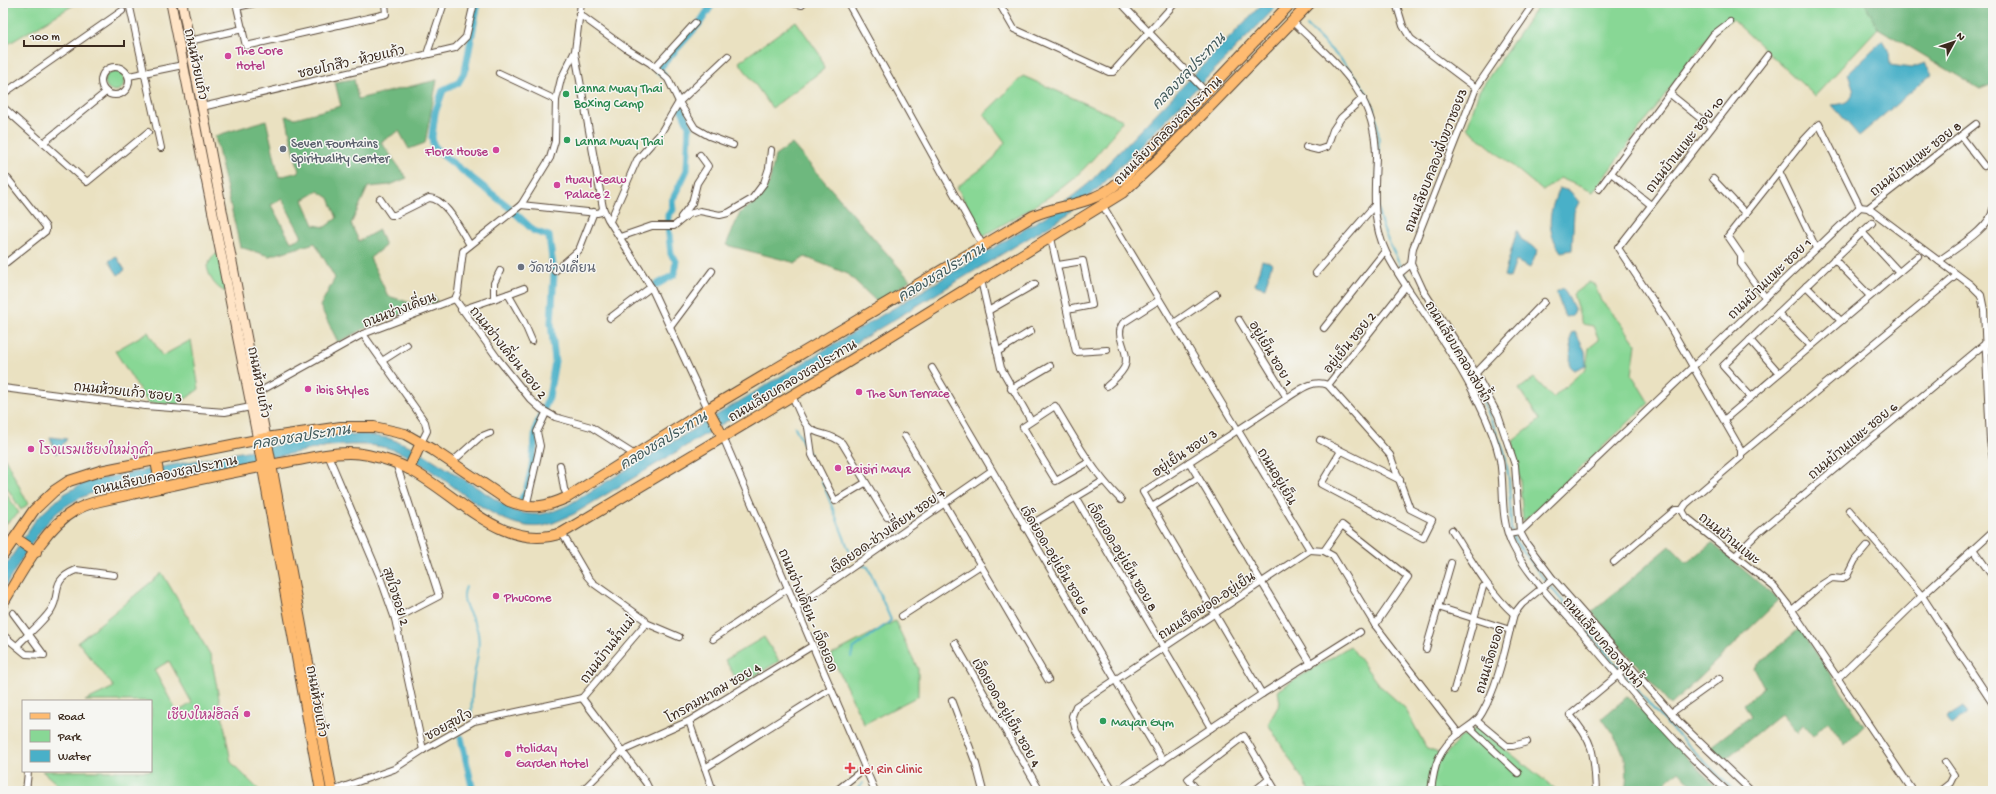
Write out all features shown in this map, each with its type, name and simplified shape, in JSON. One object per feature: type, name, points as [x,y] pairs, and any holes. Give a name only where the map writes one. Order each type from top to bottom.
[{"type":"main road","name":"ถนนห้วยแก้ว","points":[[171,3],[251,407],[262,439]]},
{"type":"main road","name":"ถนนห้วยแก้ว","points":[[182,3],[258,393],[262,439],[267,466],[331,791]]},
{"type":"main road","name":"ถนนเลียบคลองชลประทาน","points":[[3,555],[17,539],[34,510],[54,491],[69,481],[100,471],[157,463],[262,439],[358,426],[390,430],[405,434],[452,462],[509,501],[526,507],[544,507],[568,497],[708,409],[1042,212],[1096,197],[1115,185],[1128,174],[1291,3]]},
{"type":"main road","name":"ถนนเลียบคลองชลประทาน","points":[[3,603],[34,550],[63,519],[79,508],[161,485],[328,455],[346,453],[366,454],[409,469],[487,522],[506,532],[521,536],[537,537],[551,537],[562,534],[792,396],[1122,193],[1161,157],[1310,3]]},
{"type":"main road","points":[[192,109],[202,107]]},
{"type":"main road","points":[[708,409],[723,437]]},
{"type":"main road","points":[[409,469],[422,443]]},
{"type":"main road","points":[[157,463],[161,485]]},
{"type":"main road","name":"ถนนห้วยแก้ว","points":[[267,466],[321,791]]},
{"type":"main road","points":[[17,539],[34,550]]},
{"type":"street","points":[[129,3],[146,74],[161,148]]},
{"type":"street","points":[[255,3],[237,7],[246,46],[386,14],[385,3]]},
{"type":"street","points":[[427,54],[444,3]]},
{"type":"street","name":"ซอยโกสึว - ห้วยแก้ว","points":[[202,107],[455,48],[463,42],[468,32],[474,3]]},
{"type":"street","points":[[555,271],[579,250],[598,212],[575,51],[581,3]]},
{"type":"street","points":[[793,3],[802,5],[804,3]]},
{"type":"street","points":[[999,3],[1014,29],[1109,72],[1113,72],[1175,3]]},
{"type":"street","points":[[1121,3],[1206,92]]},
{"type":"street","name":"ถนนเลียบคลองฝั่งขวาซอย3","points":[[1396,3],[1403,26],[1411,39],[1476,88],[1413,248],[1411,264]]},
{"type":"street","points":[[1476,88],[1534,3]]},
{"type":"street","points":[[849,4],[983,246]]},
{"type":"street","points":[[3,94],[122,11]]},
{"type":"street","points":[[580,14],[621,45],[655,67],[668,79],[679,102],[695,128],[709,136],[733,145]]},
{"type":"street","name":"ถนนเลียบคลองส่งน้ำ","points":[[1292,21],[1344,72],[1363,98],[1374,132],[1376,154],[1374,206],[1376,224],[1386,252],[1464,377],[1492,433],[1500,460],[1504,518],[1508,534],[1523,563],[1667,732],[1727,791]]},
{"type":"street","points":[[1599,189],[1713,36],[1730,22]]},
{"type":"street","points":[[655,67],[696,23]]},
{"type":"street","points":[[189,41],[242,29]]},
{"type":"street","points":[[575,51],[561,80],[556,100],[555,141],[553,150],[521,205],[598,212],[609,220],[651,287],[708,409]]},
{"type":"street","name":"ถนนบ้านแพะ ซอย 10","points":[[1694,365],[1646,288],[1618,248],[1768,54]]},
{"type":"street","points":[[609,220],[637,160],[660,134],[679,102],[728,56]]},
{"type":"street","points":[[128,76],[146,74],[183,65]]},
{"type":"street","points":[[118,67],[123,69],[128,76],[129,84],[125,92],[114,95],[106,92],[102,84],[103,74],[109,68],[118,67]]},
{"type":"street","points":[[499,73],[556,100]]},
{"type":"street","points":[[43,143],[106,92]]},
{"type":"street","points":[[1670,94],[1711,127]]},
{"type":"street","points":[[1306,147],[1318,150],[1328,147],[1333,130],[1341,118],[1363,98]]},
{"type":"street","points":[[3,107],[87,182],[148,132]]},
{"type":"street","points":[[1765,297],[1741,264],[1741,255],[1728,236],[1804,140],[1819,124],[1860,207],[1868,208],[1971,284],[1981,295],[1984,310],[1990,441],[1993,459]]},
{"type":"street","name":"ถนนบ้านแพะ ซอย 8","points":[[1868,208],[1976,124]]},
{"type":"street","points":[[1961,136],[1984,166]]},
{"type":"street","points":[[620,237],[652,226],[674,226],[689,214],[700,211],[720,215],[728,213],[752,199],[764,183],[769,168],[771,150]]},
{"type":"street","points":[[674,226],[692,203],[697,183],[708,166],[700,155]]},
{"type":"street","points":[[1779,171],[1816,248]]},
{"type":"street","points":[[1611,174],[1651,205]]},
{"type":"street","points":[[3,265],[46,231],[46,227],[8,179]]},
{"type":"street","points":[[1713,179],[1746,214]]},
{"type":"street","points":[[380,199],[391,215],[396,215],[429,198],[435,198],[446,207],[470,245]]},
{"type":"street","name":"ถนนช่างเคี่ยน","points":[[258,393],[363,334],[455,299],[458,292],[463,251],[521,205]]},
{"type":"street","name":"ถนนอยู่เย็น","points":[[1103,206],[1310,550]]},
{"type":"street","points":[[1316,273],[1374,206]]},
{"type":"street","name":"ถนนบ้านแพะ ซอย 1","points":[[1694,365],[1860,207]]},
{"type":"street","points":[[1939,261],[1986,224],[1992,216],[1993,209]]},
{"type":"street","points":[[1752,396],[1723,366],[1872,222]]},
{"type":"street","points":[[1862,232],[1900,272]]},
{"type":"street","points":[[1051,238],[1076,352],[1107,350]]},
{"type":"street","points":[[1324,328],[1386,252]]},
{"type":"street","points":[[1725,419],[1918,256]]},
{"type":"street","points":[[1834,259],[1870,296]]},
{"type":"street","points":[[1058,265],[1083,261],[1092,305],[1067,310]]},
{"type":"street","points":[[1399,274],[1411,264]]},
{"type":"street","name":"ถนนเลียบคลองส่งน้ำ","points":[[1411,264],[1423,290],[1476,374],[1498,416],[1515,465],[1520,532],[1526,543],[1553,579],[1671,713],[1726,769],[1751,791]]},
{"type":"street","points":[[494,299],[494,283],[500,271]]},
{"type":"street","points":[[670,326],[712,271]]},
{"type":"street","name":"ถนนบ้านแพะ","points":[[1913,791],[1792,610],[1774,587],[1686,517],[1682,510],[1686,504],[1741,457],[1742,453],[1957,274]]},
{"type":"street","points":[[981,280],[1000,368],[1031,421]]},
{"type":"street","points":[[988,311],[1035,284]]},
{"type":"street","name":"อยู่เย็น ซอย 2","points":[[1237,429],[1310,384],[1320,382],[1328,386],[1406,286]]},
{"type":"street","points":[[1806,286],[1841,321]]},
{"type":"street","points":[[610,318],[651,287]]},
{"type":"street","points":[[461,310],[524,288]]},
{"type":"street","points":[[508,294],[523,320],[532,341]]},
{"type":"street","points":[[1174,323],[1216,294]]},
{"type":"street","name":"ถนนช่างเคี่ยน ซอย 2","points":[[455,299],[461,310],[526,394],[543,411],[591,427],[636,455]]},
{"type":"street","points":[[1107,386],[1124,368],[1126,360],[1125,349],[1119,333],[1120,328],[1124,323],[1160,300]]},
{"type":"street","points":[[1476,374],[1544,302]]},
{"type":"street","points":[[1778,313],[1811,346]]},
{"type":"street","name":"อยู่เย็น ซอย 1","points":[[1239,320],[1287,398]]},
{"type":"street","points":[[997,352],[1031,331]]},
{"type":"street","points":[[363,334],[425,422],[427,431],[422,443]]},
{"type":"street","name":"ถนนบ้านแพะ ซอย 6","points":[[1735,556],[1758,533],[1985,342],[1993,337]]},
{"type":"street","points":[[1750,340],[1779,373]]},
{"type":"street","points":[[382,361],[407,345]]},
{"type":"street","points":[[1508,534],[1520,532],[1694,365],[1725,419],[1742,453]]},
{"type":"street","points":[[1011,389],[1050,366]]},
{"type":"street","name":"เจ็ดยอด-อยู่เย็น ซอย 6","points":[[932,368],[1162,761]]},
{"type":"street","points":[[1328,386],[1390,454],[1410,509],[1432,520],[1423,538],[1322,484],[1341,450]]},
{"type":"street","name":"ถนนห้วยแก้ว ซอย 3","points":[[3,388],[152,406],[225,412],[251,407]]},
{"type":"street","points":[[792,396],[808,427],[812,454],[835,501],[866,483]]},
{"type":"street","points":[[1089,462],[1056,481],[1024,429],[1024,425],[1055,406],[1089,462],[1103,481],[1121,500]]},
{"type":"street","points":[[526,507],[540,446],[537,432],[543,411]]},
{"type":"street","points":[[808,427],[817,432],[835,437],[842,443],[886,517]]},
{"type":"street","name":"อยู่เย็น ซอย 3","points":[[1152,507],[1143,492],[1237,429]]},
{"type":"street","points":[[452,462],[480,437],[490,433]]},
{"type":"street","points":[[905,436],[1048,680]]},
{"type":"street","name":"ถนนช่างเคี่ยน - เจ็ดยอด","points":[[723,437],[875,791]]},
{"type":"street","points":[[1320,440],[1400,480]]},
{"type":"street","name":"สุขใจซอย 2","points":[[328,455],[380,576],[395,620],[423,750]]},
{"type":"street","points":[[1189,462],[1311,664]]},
{"type":"street","points":[[395,620],[439,596],[396,464]]},
{"type":"street","points":[[560,465],[564,489],[568,497]]},
{"type":"street","name":"เจ็ดยอด-ช่างเคี่ยน ซอย 7","points":[[795,607],[991,471]]},
{"type":"street","points":[[1198,478],[1152,507],[1262,694]]},
{"type":"street","name":"เจ็ดยอด-อยู่เย็น ซอย 8","points":[[1025,528],[1103,481]]},
{"type":"street","name":"เจ็ดยอด-อยู่เย็น ซอย 8","points":[[1076,498],[1211,728]]},
{"type":"street","points":[[1614,562],[1675,510],[1682,510]]},
{"type":"street","points":[[1849,510],[1922,596],[1993,704]]},
{"type":"street","points":[[1324,551],[1342,525],[1408,577],[1375,624]]},
{"type":"street","points":[[1452,530],[1485,580],[1504,605],[1514,614]]},
{"type":"street","points":[[1838,678],[1922,596],[1993,531]]},
{"type":"street","name":"ถนนบ้านน้ำแม่","points":[[562,534],[587,576],[593,583],[645,620],[646,623],[582,698],[650,791]]},
{"type":"street","points":[[1792,610],[1821,585],[1832,578],[1842,579],[1847,576],[1856,560],[1867,546]]},
{"type":"street","points":[[1973,548],[1993,577]]},
{"type":"street","points":[[1310,550],[1324,551],[1332,556],[1375,624],[1459,734]]},
{"type":"street","name":"ถนนเจ็ดยอด-อยู่เย็น","points":[[1113,791],[1076,731],[1072,716],[1076,706],[1114,679],[1310,550]]},
{"type":"street","points":[[1426,649],[1451,563]]},
{"type":"street","points":[[902,616],[981,565]]},
{"type":"street","points":[[17,646],[52,608],[59,582],[71,572],[76,570],[114,575]]},
{"type":"street","name":"ถนนเจ็ดยอด","points":[[1431,791],[1434,766],[1443,750],[1459,734],[1477,721],[1492,693],[1514,614],[1522,604],[1553,579]]},
{"type":"street","points":[[1454,690],[1483,587]]},
{"type":"street","points":[[713,639],[787,589]]},
{"type":"street","points":[[1438,607],[1510,630]]},
{"type":"street","points":[[3,635],[26,654],[44,655],[13,613]]},
{"type":"street","points":[[646,623],[679,637]]},
{"type":"street","points":[[1117,791],[1262,694],[1360,632]]},
{"type":"street","name":"เจ็ดยอด-อยู่เย็น ซอย 4","points":[[955,643],[1040,791]]},
{"type":"street","name":"โทรคมนาคม ซอย 4","points":[[622,751],[689,721],[812,646]]},
{"type":"street","points":[[1596,791],[1594,760],[1590,742],[1570,715],[1629,666]]},
{"type":"street","points":[[1671,713],[1720,678]]},
{"type":"street","points":[[705,768],[830,689]]},
{"type":"street","name":"ซอยสุขใจ","points":[[331,791],[394,770],[423,750],[474,721],[582,698]]},
{"type":"street","points":[[952,700],[976,764],[983,791]]},
{"type":"street","points":[[689,721],[713,791]]},
{"type":"street","points":[[1477,721],[1507,746],[1527,742]]},
{"type":"street","points":[[1469,727],[1518,773]]},
{"type":"street","points":[[1198,791],[1188,780],[1244,736],[1276,791]]},
{"type":"street","points":[[582,791],[622,751]]},
{"type":"street","points":[[1940,791],[1954,778],[1954,774],[1945,762]]},
{"type":"street","points":[[836,791],[865,768]]},
{"type":"street","points":[[26,791],[28,772]]},
{"type":"street","points":[[1254,791],[1268,778]]},
{"type":"green space","points":[[3,3],[77,3],[3,47]]},
{"type":"green space","points":[[1540,3],[1865,3],[1878,28],[1815,96],[1732,19],[1707,38],[1593,192],[1560,178],[1543,191],[1467,128],[1479,91]]},
{"type":"green space","points":[[1865,3],[1993,3],[1993,84],[1980,89],[1878,28]]},
{"type":"green space","points":[[796,21],[820,55],[824,69],[772,108],[739,62]]},
{"type":"green space","points":[[115,71],[122,74],[125,81],[122,88],[115,91],[108,88],[105,81],[108,74]]},
{"type":"green space","points":[[1023,76],[1123,120],[1096,155],[1073,179],[1045,200],[983,236],[957,187],[992,161],[1005,142],[984,114]]},
{"type":"green space","points":[[354,79],[358,99],[437,80],[425,143],[409,149],[399,131],[381,142],[407,178],[390,185],[368,187],[351,224],[359,241],[379,230],[385,246],[370,258],[388,296],[411,303],[435,297],[437,302],[378,322],[338,342],[320,306],[335,278],[315,243],[269,256],[240,247],[215,136],[266,120],[279,177],[299,172],[286,116],[295,118],[341,106],[335,82]],"holes":[[[318,191],[329,198],[337,218],[325,227],[314,225],[303,200]],[[282,199],[302,237],[291,242],[271,205]]]},
{"type":"green space","points":[[792,144],[910,280],[878,303],[848,274],[805,257],[796,263],[726,245],[740,213],[754,203],[769,184],[775,156]]},
{"type":"green space","points":[[219,253],[226,292],[213,282],[207,266],[214,255]]},
{"type":"green space","points":[[1589,282],[1595,285],[1601,301],[1618,319],[1636,344],[1632,375],[1649,403],[1523,522],[1520,480],[1513,441],[1540,420],[1519,389],[1534,378],[1553,398],[1586,368],[1589,348],[1599,340],[1593,326],[1582,324],[1573,294]]},
{"type":"green space","points":[[148,332],[162,356],[191,340],[199,389],[176,406],[148,403],[115,351]]},
{"type":"green space","points":[[5,458],[28,504],[21,510],[6,486],[3,485],[3,467]]},
{"type":"green space","points":[[3,489],[19,513],[3,526]]},
{"type":"green space","points":[[1712,543],[1779,600],[1671,705],[1592,612],[1670,546],[1687,563]]},
{"type":"green space","points":[[162,573],[211,656],[231,762],[260,791],[89,791],[87,789],[65,791],[43,772],[152,772],[152,700],[87,700],[114,687],[78,642]],"holes":[[[169,661],[192,703],[177,712],[154,670]]]},
{"type":"green space","points":[[895,621],[918,669],[918,696],[864,724],[831,655]]},
{"type":"green space","points":[[1800,628],[1864,726],[1845,745],[1828,721],[1813,736],[1803,724],[1797,733],[1781,714],[1723,761],[1710,747],[1751,716],[1744,704],[1764,687],[1754,668]]},
{"type":"green space","points":[[764,637],[779,661],[740,685],[725,660]]},
{"type":"green space","points":[[1350,646],[1378,684],[1405,708],[1427,749],[1445,755],[1461,737],[1477,727],[1558,791],[1310,791],[1268,724],[1280,703],[1278,690]]},
{"type":"green space","points":[[1628,696],[1719,790],[1698,791],[1679,771],[1663,785],[1668,791],[1625,791],[1625,760],[1619,744],[1602,718]]},
{"type":"water","points":[[1263,3],[1280,3],[1103,184],[1068,214],[574,514],[543,526],[523,525],[504,519],[484,508],[425,466],[406,455],[387,448],[372,445],[329,446],[92,493],[71,503],[51,518],[36,537],[3,590],[3,570],[36,519],[64,494],[88,481],[325,436],[361,434],[388,438],[413,447],[514,511],[529,514],[541,514],[554,511],[568,505],[1051,213],[1088,184]]},
{"type":"water","points":[[1883,40],[1889,50],[1890,65],[1911,68],[1925,63],[1932,74],[1859,136],[1832,105],[1846,102],[1850,98],[1854,91],[1848,73]]},
{"type":"water","points":[[1559,188],[1570,191],[1579,202],[1574,212],[1572,250],[1561,252],[1553,236],[1550,221],[1553,205]]},
{"type":"water","points":[[1517,230],[1521,239],[1538,250],[1530,268],[1516,261],[1510,278],[1504,276]]},
{"type":"water","points":[[116,256],[125,270],[118,275],[109,261]]},
{"type":"water","points":[[1262,260],[1272,263],[1265,288],[1255,285]]},
{"type":"water","points":[[1563,288],[1575,310],[1572,316],[1565,317],[1556,292]]},
{"type":"water","points":[[1575,332],[1585,351],[1586,365],[1574,370],[1570,367],[1571,333]]},
{"type":"water","points":[[50,437],[67,439],[56,454]]},
{"type":"water","points":[[1963,707],[1967,713],[1951,725],[1946,718]]},
{"type":"waterway","points":[[478,3],[465,71],[458,83],[443,90],[435,113],[432,137],[433,144],[440,153],[510,208],[534,231],[549,236],[554,274],[551,323],[555,361],[549,397],[536,427],[532,467],[526,492],[522,498]]},
{"type":"waterway","points":[[663,74],[658,70],[699,24],[713,3]]},
{"type":"waterway","points":[[1307,26],[1353,74],[1366,92],[1373,106],[1377,120],[1379,149],[1377,194],[1378,209],[1391,247],[1402,268]]},
{"type":"waterway","points":[[668,224],[668,215],[673,210],[672,201],[687,170],[689,126],[681,108]]},
{"type":"waterway","points":[[656,285],[674,275],[676,261],[671,254],[668,225]]},
{"type":"waterway","points":[[1404,272],[1453,352]]},
{"type":"waterway","points":[[1468,376],[1487,410],[1505,454],[1509,480],[1511,529],[1514,539],[1543,578],[1661,718],[1734,791]]},
{"type":"waterway","points":[[795,427],[809,454]]},
{"type":"waterway","points":[[822,481],[852,558]]},
{"type":"waterway","points":[[851,657],[853,649],[891,620],[868,567],[860,565]]},
{"type":"waterway","points":[[466,587],[464,593],[465,605],[476,627],[479,639],[472,686],[471,716]]},
{"type":"waterway","points":[[461,738],[473,791]]},
{"type":"waterway","points":[[855,791],[863,783]]},
{"type":"place","name":"The Core Hotel","points":[[228,56]]},
{"type":"place","name":"Lanna Muay Thai Boxing Camp","points":[[566,94]]},
{"type":"place","name":"Lanna Muay Thai","points":[[567,140]]},
{"type":"place","name":"Seven Fountains Spirituality Center","points":[[283,149]]},
{"type":"place","name":"Flora House","points":[[496,150]]},
{"type":"place","name":"Huay Keaw Palace 2","points":[[557,185]]},
{"type":"place","name":"วัดช่างเคี่ยน","points":[[521,267]]},
{"type":"place","name":"ibis Styles","points":[[308,389]]},
{"type":"place","name":"The Sun Terrace","points":[[859,392]]},
{"type":"place","name":"โรงแรมเชียงใหม่ภูคำ","points":[[31,449]]},
{"type":"place","name":"Baisiri Maya","points":[[838,468]]},
{"type":"place","name":"Phucome","points":[[496,596]]},
{"type":"place","name":"เชียงใหม่ฮิลล์","points":[[247,714]]},
{"type":"place","name":"Mayan Gym","points":[[1103,721]]},
{"type":"place","name":"Holiday Garden Hotel","points":[[508,754]]},
{"type":"place","name":"Le' Rin Clinic","points":[[850,768]]},
{"type":"water label","name":"คลองชลประทาน","points":[[1188,71]]},
{"type":"water label","name":"คลองชลประทาน","points":[[941,272]]},
{"type":"water label","name":"คลองชลประทาน","points":[[301,436]]},
{"type":"water label","name":"คลองชลประทาน","points":[[663,440]]}]
